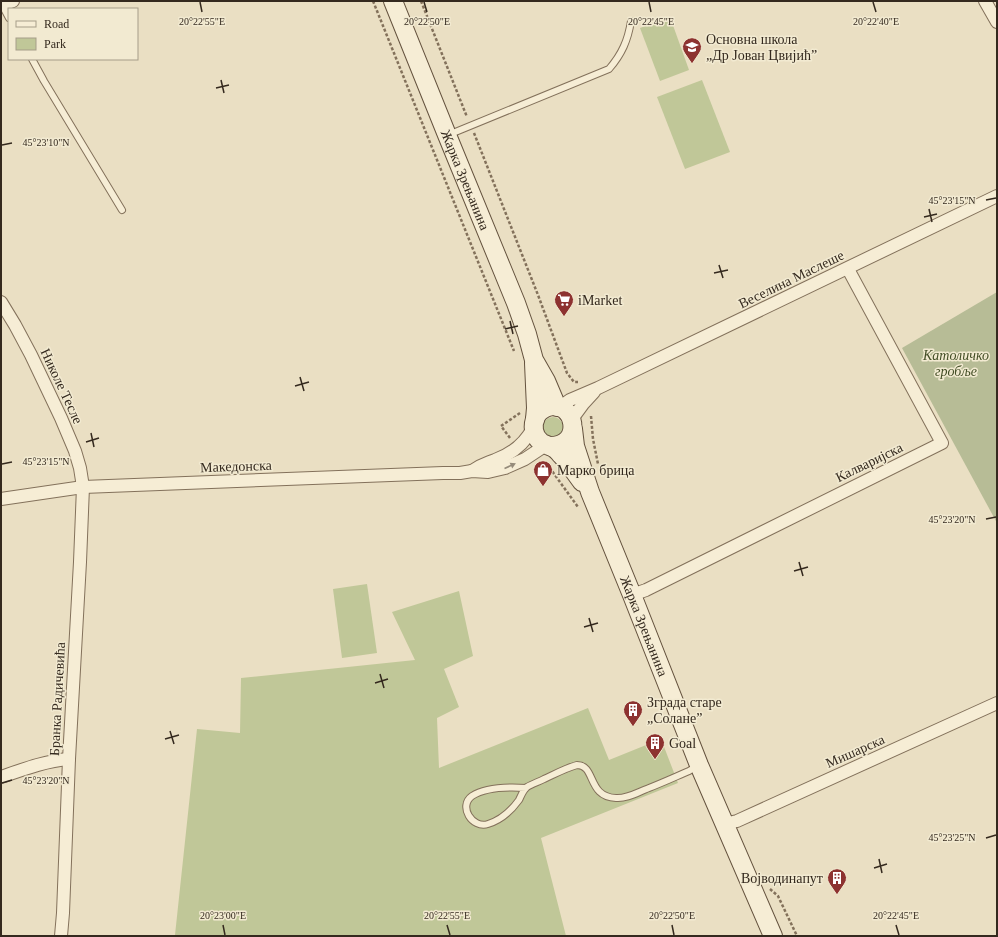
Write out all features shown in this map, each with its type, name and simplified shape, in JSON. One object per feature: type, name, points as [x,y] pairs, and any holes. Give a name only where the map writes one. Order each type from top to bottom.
[{"type":"main road","name":"Жарка Зрењанина","points":[[393,1],[516,303],[534,360],[565,416],[590,492],[699,765],[773,936]]},
{"type":"main road","name":"Жарка Зрењанина","points":[[534,360],[536,408],[534,423],[537,438],[561,454],[590,492]]},
{"type":"main road","points":[[534,423],[538,414],[546,408],[552,406],[565,416],[571,435],[568,440],[562,444],[557,446],[548,445]]},
{"type":"street","points":[[985,1],[997,22]]},
{"type":"street","name":"Веселина Маслеше","points":[[598,388],[583,404],[565,416],[564,403],[848,269],[997,196]]},
{"type":"street","name":"Калваријска","points":[[632,595],[646,590],[942,443],[848,269]]},
{"type":"street","name":"Николе Тесле","points":[[1,302],[31,355],[61,418],[75,451],[80,468],[82,487]]},
{"type":"street","name":"Македонска","points":[[472,471],[482,464],[496,460],[512,452],[525,441],[534,423]]},
{"type":"street","name":"Македонска","points":[[1,499],[82,487],[472,471],[488,472],[505,468],[525,459],[548,445]]},
{"type":"street","name":"Бранка Радичевића","points":[[61,936],[80,562],[82,487]]},
{"type":"street","name":"Мишарска","points":[[725,824],[737,821],[997,703]]},
{"type":"street","points":[[1,777],[42,763],[69,759]]},
{"type":"lane","points":[[5,3],[8,14]]},
{"type":"lane","points":[[447,136],[609,69],[617,59],[624,46],[631,20]]},
{"type":"lane","points":[[33,60],[122,210]]},
{"type":"lane","points":[[526,788],[514,807],[499,819],[486,825],[480,825],[470,819],[466,809],[472,796],[494,789],[526,788],[573,766],[581,765],[586,768],[595,787],[601,793],[614,798],[621,798],[627,797],[689,771],[699,765]]},
{"type":"path","points":[[420,1],[538,295],[567,373],[574,382],[592,383],[598,388],[597,403],[590,416],[599,468]]},
{"type":"path","points":[[769,888],[778,896],[797,936]]},
{"type":"green space","points":[[670,17],[689,70],[660,81],[640,28]]},
{"type":"green space","points":[[702,80],[730,152],[685,169],[657,97]]},
{"type":"green space","name":"Католичко гробље","points":[[997,292],[997,523],[902,348]]},
{"type":"green space","points":[[553,417],[560,420],[563,427],[560,434],[553,437],[546,434],[543,427],[546,420]]},
{"type":"green space","points":[[367,584],[377,653],[342,658],[333,589]]},
{"type":"green space","points":[[459,591],[473,656],[444,669],[459,707],[437,718],[439,768],[588,708],[609,760],[661,739],[678,783],[541,838],[566,936],[175,935],[197,729],[240,733],[241,678],[415,660],[392,612]]},
{"type":"place","name":"Основна школа „Др Јован Цвијић”","points":[[692,64]]},
{"type":"place","name":"iMarket","points":[[564,317]]},
{"type":"place","name":"Марко брица","points":[[543,487]]},
{"type":"place","name":"Зграда старе „Солане”","points":[[633,727]]},
{"type":"place","name":"Goal","points":[[655,760]]},
{"type":"place","name":"Војводинапут","points":[[837,895]]}]
